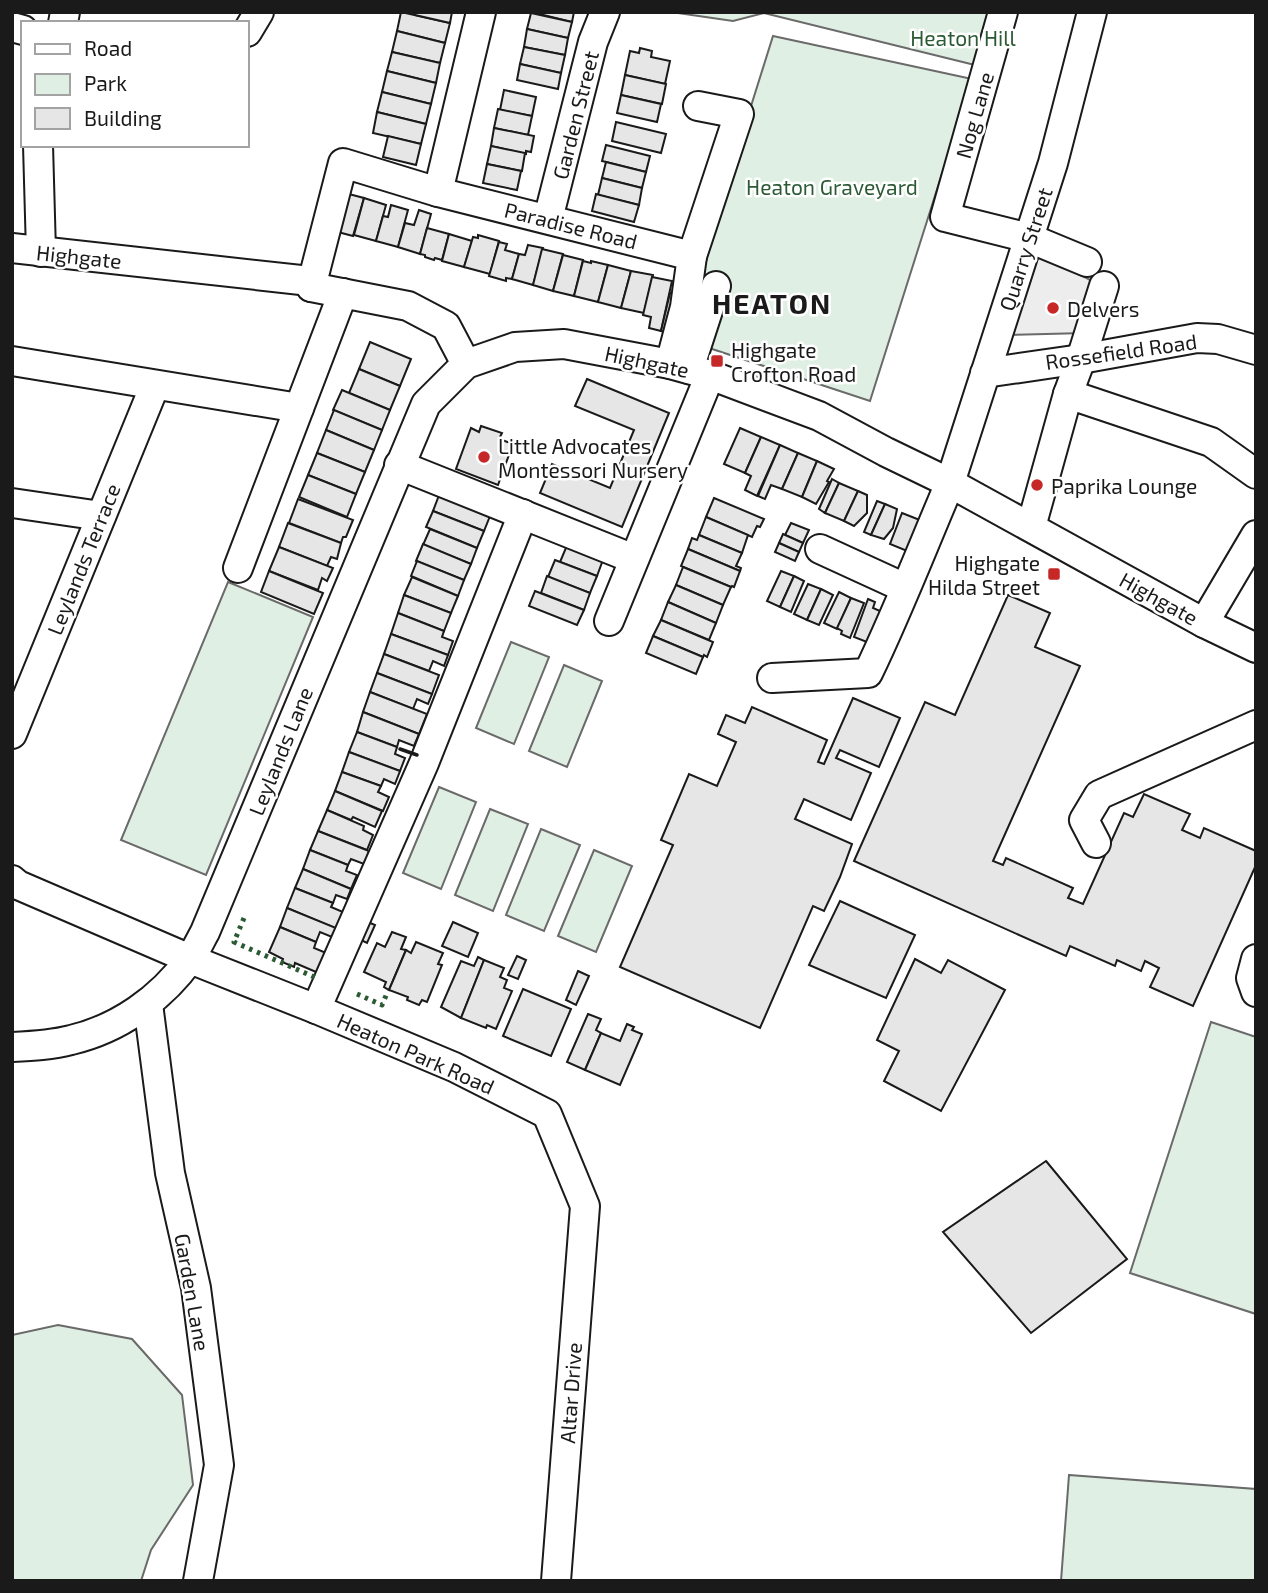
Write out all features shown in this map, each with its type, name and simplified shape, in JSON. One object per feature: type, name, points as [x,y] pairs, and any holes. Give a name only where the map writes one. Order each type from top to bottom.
[{"type":"street","points":[[248,30],[259,12]]},
{"type":"street","points":[[438,192],[481,12]]},
{"type":"street","name":"Garden Street","points":[[548,219],[593,42],[605,12]]},
{"type":"street","name":"Nog Lane","points":[[1003,12],[945,217],[1029,238]]},
{"type":"street","name":"Quarry Street","points":[[772,678],[868,673],[892,624],[950,483],[1053,163],[1092,12]]},
{"type":"street","points":[[690,369],[685,307],[692,256],[739,114],[698,106]]},
{"type":"street","points":[[38,147],[41,252]]},
{"type":"street","name":"Paradise Road","points":[[311,284],[334,161],[438,192],[692,256]]},
{"type":"street","points":[[1029,238],[1087,262]]},
{"type":"street","name":"Highgate","points":[[12,248],[311,284],[408,306],[446,326],[466,364],[515,347],[564,344],[690,369],[819,416],[950,483],[1204,623],[1256,648]]},
{"type":"street","points":[[609,621],[634,559],[716,286]]},
{"type":"street","points":[[1031,527],[1068,394],[1104,286]]},
{"type":"street","points":[[238,568],[343,293]]},
{"type":"street","name":"Rossefield Road","points":[[985,373],[1197,338],[1218,339],[1256,350]]},
{"type":"street","points":[[12,361],[299,408]]},
{"type":"street","name":"Leylands Lane","points":[[12,1047],[71,1040],[128,1017],[169,985],[190,960],[205,932],[426,404],[466,364]]},
{"type":"street","name":"Leylands Terrace","points":[[12,734],[155,384]]},
{"type":"street","points":[[1068,394],[1212,442],[1256,474]]},
{"type":"street","points":[[399,465],[634,559]]},
{"type":"street","points":[[12,503],[101,516]]},
{"type":"street","points":[[316,1009],[424,763],[523,514]]},
{"type":"street","points":[[1204,623],[1256,535]]},
{"type":"street","points":[[820,548],[905,588]]},
{"type":"street","points":[[1096,843],[1084,820],[1100,795],[1256,725]]},
{"type":"street","points":[[12,880],[18,885],[190,960]]},
{"type":"street","points":[[1256,959],[1251,978],[1256,992]]},
{"type":"street","name":"Heaton Park Road","points":[[190,960],[454,1067],[547,1114],[585,1206]]},
{"type":"street","name":"Garden Lane","points":[[148,1004],[170,1174],[196,1288],[219,1465],[198,1581]]},
{"type":"street","name":"Altar Drive","points":[[556,1581],[585,1206]]},
{"type":"green space","name":"Heaton Hill","points":[[671,12],[996,12],[983,67],[764,13],[733,21]]},
{"type":"green space","name":"Heaton Graveyard","points":[[773,36],[972,79],[870,401],[678,339]]},
{"type":"green space","points":[[228,582],[313,617],[206,875],[121,840]]},
{"type":"green space","points":[[511,642],[549,657],[514,744],[476,728]]},
{"type":"green space","points":[[564,665],[602,681],[567,767],[529,751]]},
{"type":"green space","points":[[439,787],[476,802],[441,889],[403,873]]},
{"type":"green space","points":[[490,809],[528,824],[493,911],[455,895]]},
{"type":"green space","points":[[541,829],[580,845],[544,931],[506,915]]},
{"type":"green space","points":[[594,850],[632,866],[596,952],[558,936]]},
{"type":"green space","points":[[1211,1022],[1256,1037],[1256,1314],[1130,1273]]},
{"type":"green space","points":[[58,1325],[132,1339],[182,1395],[193,1485],[151,1550],[141,1581],[12,1581],[12,1335]]},
{"type":"green space","points":[[1069,1475],[1256,1489],[1256,1581],[1061,1581]]},
{"type":"shaded area","name":"Delvers","points":[[1033,250],[1096,283],[1085,333],[1008,335]]},
{"type":"building","points":[[401,12],[450,23],[445,43],[397,31]]},
{"type":"building","points":[[416,12],[452,12],[450,23],[415,15]]},
{"type":"building","points":[[531,12],[574,12],[572,22]]},
{"type":"building","points":[[531,13],[572,22],[568,38],[527,29]]},
{"type":"building","points":[[527,29],[568,38],[565,55],[524,47]]},
{"type":"building","points":[[397,31],[445,43],[440,63],[392,52]]},
{"type":"building","points":[[524,47],[565,55],[561,73],[520,64]]},
{"type":"building","points":[[640,48],[652,51],[651,57],[670,61],[665,84],[625,75],[630,51],[639,53]]},
{"type":"building","points":[[392,52],[440,63],[436,83],[387,71]]},
{"type":"building","points":[[520,64],[561,73],[558,89],[517,80]]},
{"type":"building","points":[[387,71],[436,83],[431,104],[382,92]]},
{"type":"building","points":[[625,75],[666,84],[662,104],[621,95]]},
{"type":"building","points":[[504,90],[536,97],[532,116],[500,110]]},
{"type":"building","points":[[382,92],[431,104],[426,124],[377,112]]},
{"type":"building","points":[[621,95],[661,104],[657,122],[617,113]]},
{"type":"building","points":[[498,109],[532,116],[528,135],[494,128]]},
{"type":"building","points":[[377,112],[426,124],[421,144],[373,133]]},
{"type":"building","points":[[616,122],[666,134],[661,153],[612,141]]},
{"type":"building","points":[[494,128],[534,136],[531,152],[526,151],[526,154],[491,146]]},
{"type":"building","points":[[388,136],[421,144],[416,165],[383,157]]},
{"type":"building","points":[[606,145],[650,156],[646,172],[602,161]]},
{"type":"building","points":[[491,146],[525,153],[522,171],[487,164]]},
{"type":"building","points":[[606,162],[646,172],[642,188],[602,178]]},
{"type":"building","points":[[487,164],[521,171],[517,190],[483,183]]},
{"type":"building","points":[[602,178],[642,188],[639,205],[598,195]]},
{"type":"building","points":[[345,193],[364,198],[353,236],[334,231]]},
{"type":"building","points":[[596,194],[639,205],[634,222],[592,211]]},
{"type":"building","points":[[364,198],[386,205],[376,241],[354,235]]},
{"type":"building","points":[[391,205],[408,210],[398,247],[376,241],[383,216],[388,217]]},
{"type":"building","points":[[419,210],[431,214],[420,254],[398,247],[405,223],[414,225]]},
{"type":"building","points":[[427,228],[449,234],[442,260],[434,260],[420,254]]},
{"type":"building","points":[[449,234],[472,241],[464,267],[442,261]]},
{"type":"building","points":[[478,235],[499,241],[490,274],[464,267],[473,237],[478,238]]},
{"type":"building","points":[[499,242],[507,244],[505,250],[519,254],[512,279],[506,278],[506,281],[489,276]]},
{"type":"building","points":[[528,245],[543,248],[533,285],[512,279],[519,254],[525,255]]},
{"type":"building","points":[[542,249],[563,254],[553,291],[533,285]]},
{"type":"building","points":[[563,255],[583,260],[574,296],[553,291]]},
{"type":"building","points":[[583,261],[608,265],[598,302],[574,296]]},
{"type":"building","points":[[608,265],[631,271],[621,308],[598,302]]},
{"type":"building","points":[[631,271],[653,275],[644,313],[621,308]]},
{"type":"building","points":[[652,277],[672,281],[661,331],[649,328],[651,317],[643,315]]},
{"type":"building","points":[[670,293],[680,296],[675,334],[661,331]]},
{"type":"building","points":[[370,342],[411,359],[400,386],[359,369]]},
{"type":"building","points":[[359,369],[400,386],[390,410],[349,393]]},
{"type":"building","points":[[587,379],[669,413],[622,527],[540,493],[552,464],[610,488],[634,430],[575,406]]},
{"type":"building","points":[[342,390],[390,410],[382,430],[333,410]]},
{"type":"building","points":[[334,410],[382,430],[374,450],[326,430]]},
{"type":"building","name":"Little Advocates Montessori Nursery","points":[[481,426],[502,433],[499,439],[513,444],[498,485],[456,469],[471,428],[479,432]]},
{"type":"building","points":[[740,428],[761,437],[745,473],[724,464]]},
{"type":"building","points":[[326,430],[374,450],[365,472],[317,453]]},
{"type":"building","points":[[761,437],[780,445],[757,496],[745,490],[751,476],[745,473]]},
{"type":"building","points":[[780,445],[798,453],[782,489],[771,485],[765,499],[758,496]]},
{"type":"building","points":[[317,453],[365,472],[356,494],[308,475]]},
{"type":"building","points":[[798,453],[817,461],[802,497],[782,489]]},
{"type":"building","points":[[817,461],[834,469],[816,504],[802,497]]},
{"type":"building","points":[[308,475],[356,494],[347,517],[299,497]]},
{"type":"building","points":[[832,479],[839,483],[825,513],[819,509]]},
{"type":"building","points":[[839,483],[858,491],[844,521],[825,513]]},
{"type":"building","points":[[441,490],[492,511],[484,531],[433,511]]},
{"type":"building","points":[[858,491],[867,495],[867,513],[854,526],[844,521]]},
{"type":"building","points":[[714,498],[764,519],[752,537],[706,517]]},
{"type":"building","points":[[298,499],[353,520],[341,543],[289,523]]},
{"type":"building","points":[[877,501],[885,504],[871,535],[864,532]]},
{"type":"building","points":[[885,504],[897,509],[893,528],[884,539],[871,535]]},
{"type":"building","points":[[433,511],[484,531],[477,548],[426,527]]},
{"type":"building","points":[[902,513],[925,522],[912,553],[890,544]]},
{"type":"building","points":[[706,517],[748,535],[742,553],[699,535]]},
{"type":"building","points":[[288,523],[341,543],[337,559],[331,557],[327,566],[279,547]]},
{"type":"building","points":[[791,523],[809,530],[803,543],[785,535]]},
{"type":"building","points":[[430,529],[477,548],[471,564],[423,545]]},
{"type":"building","points":[[783,534],[803,543],[799,552],[779,543]]},
{"type":"building","points":[[699,535],[742,553],[736,566],[741,568],[740,571],[688,549],[692,538],[697,540]]},
{"type":"building","points":[[568,543],[604,557],[597,576],[560,562]]},
{"type":"building","points":[[779,543],[799,552],[795,561],[775,552]]},
{"type":"building","points":[[423,544],[471,564],[464,580],[416,561]]},
{"type":"building","points":[[279,547],[333,568],[327,581],[322,578],[318,590],[269,571]]},
{"type":"building","points":[[688,549],[740,571],[734,587],[681,566]]},
{"type":"building","points":[[555,560],[597,576],[590,593],[548,577]]},
{"type":"building","points":[[417,561],[464,580],[458,596],[411,576]]},
{"type":"building","points":[[683,567],[731,587],[723,605],[676,585]]},
{"type":"building","points":[[269,571],[323,593],[314,614],[261,592]]},
{"type":"building","points":[[781,571],[794,576],[780,607],[767,601]]},
{"type":"building","points":[[547,576],[590,593],[584,610],[541,593]]},
{"type":"building","points":[[794,576],[804,581],[791,612],[780,607]]},
{"type":"building","points":[[412,577],[458,596],[451,613],[404,595]]},
{"type":"building","points":[[808,584],[821,589],[807,620],[794,614]]},
{"type":"building","points":[[676,585],[723,605],[716,623],[668,602]]},
{"type":"building","points":[[821,589],[833,595],[819,625],[807,620]]},
{"type":"building","points":[[535,591],[584,610],[577,625],[529,606]]},
{"type":"building","points":[[839,592],[851,598],[837,629],[824,623]]},
{"type":"building","points":[[404,595],[451,613],[444,631],[398,613]]},
{"type":"building","points":[[1008,595],[1050,613],[1035,647],[1080,666],[993,861],[1003,865],[1006,858],[1073,888],[1068,898],[1083,904],[1124,813],[1133,817],[1144,794],[1190,814],[1182,830],[1200,838],[1204,828],[1256,851],[1256,865],[1193,1006],[1150,987],[1159,968],[1145,961],[1141,971],[1117,960],[1115,966],[1070,946],[1066,956],[854,861],[925,702],[955,715]]},
{"type":"building","points":[[851,598],[864,603],[850,638],[841,634],[842,631],[837,628]]},
{"type":"building","points":[[868,599],[875,602],[873,608],[889,615],[877,646],[854,637]]},
{"type":"building","points":[[668,602],[716,623],[709,640],[661,620]]},
{"type":"building","points":[[398,613],[444,631],[442,637],[453,641],[448,655],[391,634]]},
{"type":"building","points":[[661,620],[713,642],[707,657],[653,636]]},
{"type":"building","points":[[391,634],[448,655],[444,666],[433,661],[429,671],[384,654]]},
{"type":"building","points":[[653,636],[703,657],[696,674],[646,653]]},
{"type":"building","points":[[384,654],[439,675],[432,694],[377,673]]},
{"type":"building","points":[[377,673],[432,694],[428,704],[417,699],[413,709],[370,692]]},
{"type":"building","points":[[370,692],[427,714],[419,734],[363,712]]},
{"type":"building","points":[[853,698],[900,718],[879,767],[840,750],[836,758],[871,773],[851,820],[804,799],[795,819],[852,844],[824,911],[813,906],[760,1028],[620,967],[673,845],[661,840],[689,774],[717,786],[736,742],[718,734],[726,715],[745,723],[752,707],[827,740],[818,762],[824,764]]},
{"type":"building","points":[[363,712],[419,734],[414,746],[399,740],[397,747],[357,732]]},
{"type":"building","points":[[357,732],[397,747],[395,754],[405,758],[400,771],[349,752]]},
{"type":"building","points":[[349,752],[400,771],[395,784],[384,779],[381,786],[342,772]]},
{"type":"building","points":[[342,772],[381,786],[378,792],[389,797],[383,811],[335,791]]},
{"type":"building","points":[[335,791],[382,811],[375,827],[327,810]]},
{"type":"building","points":[[327,810],[364,826],[363,830],[373,835],[367,850],[318,831]]},
{"type":"building","points":[[318,831],[369,851],[364,864],[351,859],[348,865],[310,850]]},
{"type":"building","points":[[310,850],[348,865],[346,871],[357,875],[351,889],[303,869]]},
{"type":"building","points":[[303,869],[351,889],[347,899],[336,895],[333,903],[295,888]]},
{"type":"building","points":[[295,888],[333,903],[331,907],[343,912],[336,929],[287,908]]},
{"type":"building","points":[[840,901],[915,935],[886,998],[809,965]]},
{"type":"building","points":[[287,908],[336,928],[332,937],[320,932],[316,942],[280,927]]},
{"type":"building","points":[[368,922],[375,925],[367,943],[361,940]]},
{"type":"building","points":[[453,922],[478,933],[468,957],[442,946]]},
{"type":"building","points":[[280,927],[316,942],[314,948],[331,955],[323,975],[295,963],[294,967],[282,962],[283,959],[269,952]]},
{"type":"building","points":[[392,932],[406,937],[401,949],[406,950],[389,990],[384,987],[386,982],[364,972],[377,943],[385,947]]},
{"type":"building","points":[[416,942],[443,953],[438,964],[442,965],[427,1002],[422,1000],[419,1005],[407,1000],[408,997],[389,990],[406,950],[411,953]]},
{"type":"building","points":[[517,956],[526,960],[518,979],[508,975]]},
{"type":"building","points":[[478,957],[484,960],[461,1018],[441,1007],[461,961],[474,966]]},
{"type":"building","points":[[915,959],[941,973],[948,960],[1005,990],[941,1111],[884,1081],[899,1051],[877,1040]]},
{"type":"building","points":[[484,960],[504,968],[500,977],[507,980],[504,988],[512,991],[496,1029],[461,1018]]},
{"type":"building","points":[[578,971],[589,976],[576,1005],[566,1000]]},
{"type":"building","points":[[523,989],[571,1009],[551,1056],[503,1036]]},
{"type":"building","points":[[588,1014],[601,1019],[596,1030],[601,1033],[585,1070],[567,1062]]},
{"type":"building","points":[[627,1024],[634,1027],[632,1030],[642,1034],[620,1085],[585,1070],[601,1033],[620,1041]]},
{"type":"building","points":[[1046,1161],[1127,1259],[1031,1333],[943,1232]]},
{"type":"hedge","points":[[244,918],[234,942],[319,979]]},
{"type":"hedge","points":[[357,994],[382,1005],[388,991]]},
{"type":"wall","points":[[400,749],[417,755]]},
{"type":"place","name":"Delvers","points":[[1053,308]]},
{"type":"place","name":"Highgate Crofton Road","points":[[717,361]]},
{"type":"place","name":"Little Advocates Montessori Nursery","points":[[484,457]]},
{"type":"place","name":"Paprika Lounge","points":[[1037,485]]},
{"type":"place","name":"Highgate Hilda Street","points":[[1054,574]]},
{"type":"district","name":"HEATON","points":[[772,303]]}]
